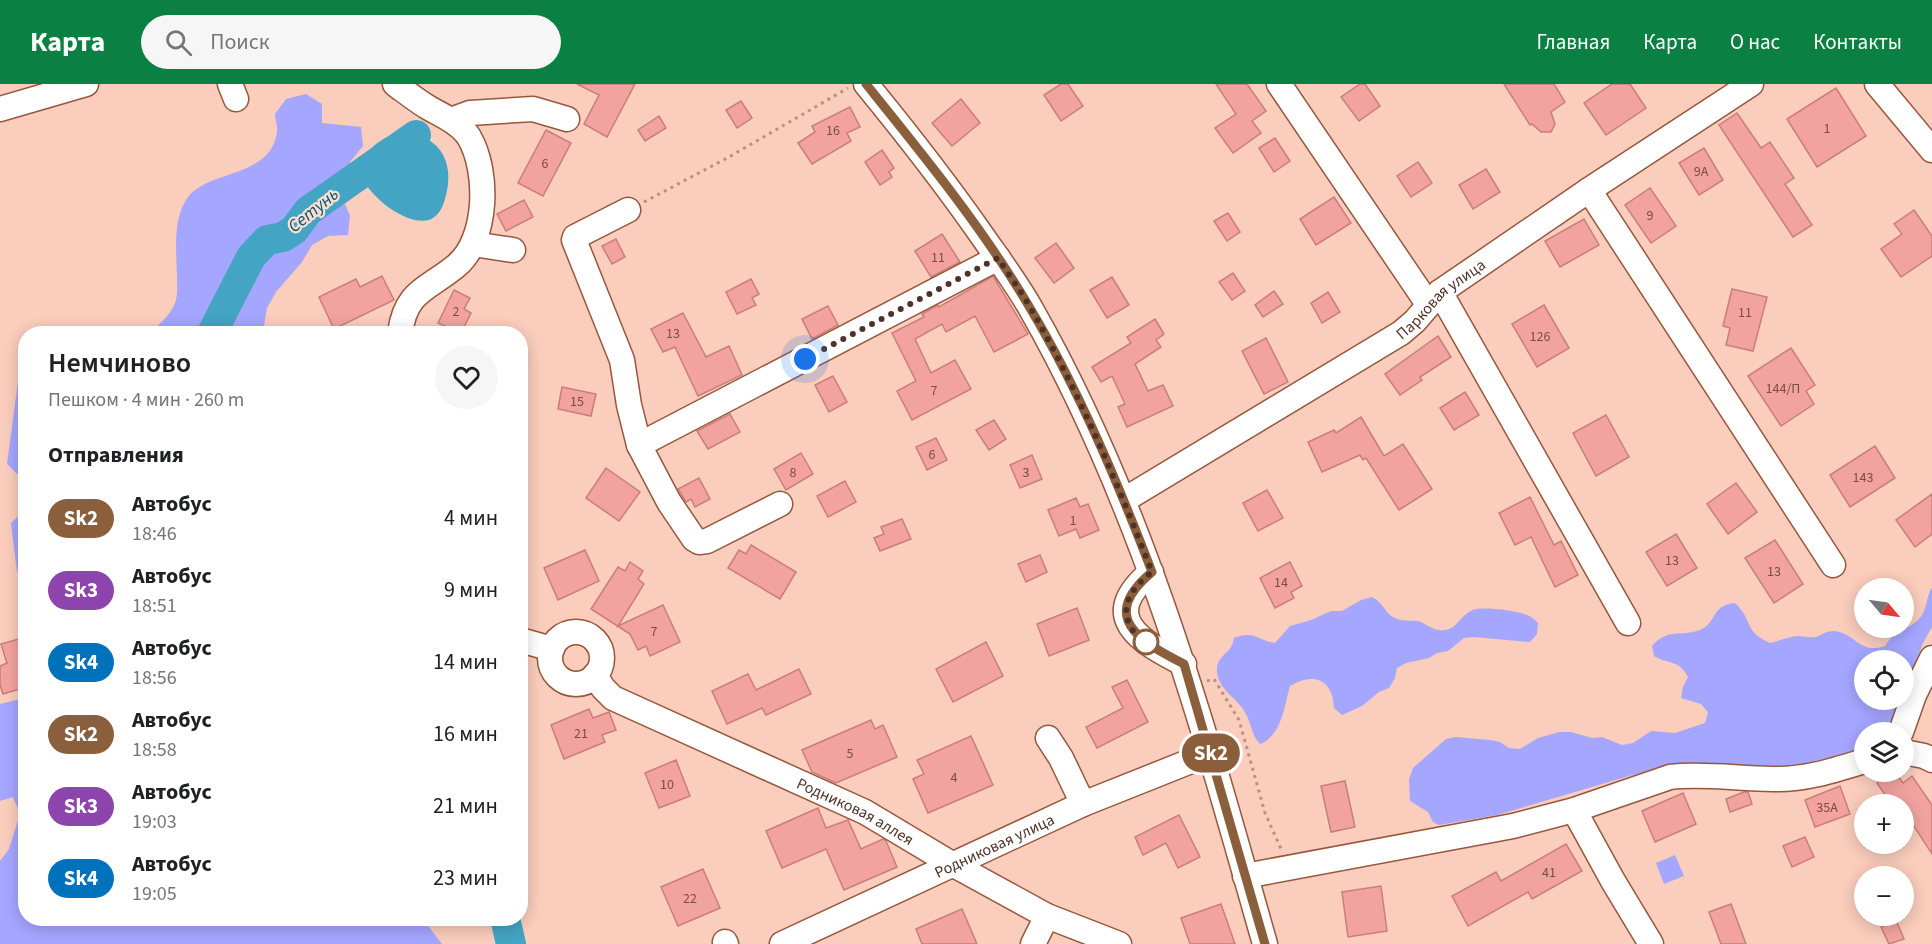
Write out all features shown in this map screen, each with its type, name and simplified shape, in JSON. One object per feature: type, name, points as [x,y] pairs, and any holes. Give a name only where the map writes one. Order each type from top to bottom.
[{"type":"street","points":[[0,109],[86,84]]},
{"type":"street","points":[[395,84],[427,107],[451,120],[468,137],[479,164],[483,189],[478,229],[473,244],[458,265],[427,285],[412,298],[403,315],[401,326]]},
{"type":"street","points":[[1279,84],[1434,298],[1628,623]]},
{"type":"street","name":"Парковая улица","points":[[1124,500],[1401,333],[1415,321],[1434,298],[1589,190],[1751,84]]},
{"type":"street","points":[[1877,84],[1932,150]]},
{"type":"street","points":[[859,85],[935,169],[998,258],[1030,308],[1059,362],[1124,500],[1152,572],[1184,664],[1211,753],[1264,944]]},
{"type":"street","points":[[451,120],[470,113],[533,109],[567,119]]},
{"type":"street","points":[[1589,190],[1833,565]]},
{"type":"street","points":[[628,210],[582,232],[574,240],[622,360],[629,405],[639,445],[669,502],[694,539],[699,542],[707,541],[780,504]]},
{"type":"street","points":[[473,244],[513,250]]},
{"type":"street","points":[[639,445],[998,258]]},
{"type":"street","points":[[1152,572],[1136,586],[1129,597],[1125,614],[1132,630],[1156,650],[1184,664]]},
{"type":"street","points":[[575,632],[585,633],[594,639],[600,647],[602,657],[595,675],[587,681],[577,683],[567,682],[558,676],[550,658],[557,640],[565,634],[575,632]]},
{"type":"street","points":[[528,642],[552,649]]},
{"type":"street","points":[[1905,722],[1914,695],[1932,658]]},
{"type":"street","name":"Родниковая аллея","points":[[595,675],[613,698],[865,812],[952,864],[1047,916],[1119,944]]},
{"type":"street","points":[[1048,738],[1061,758],[1083,804]]},
{"type":"street","name":"Родниковая улица","points":[[782,944],[1083,804],[1211,753]]},
{"type":"street","points":[[1914,754],[1932,760]]},
{"type":"street","points":[[1245,876],[1513,826],[1574,810],[1670,777],[1686,775],[1797,778],[1854,764]]},
{"type":"street","points":[[1574,810],[1651,944]]},
{"type":"street","points":[[1033,944],[1047,916]]},
{"type":"path","points":[[628,210],[859,85]]},
{"type":"path","points":[[1201,683],[1214,679],[1239,720],[1265,813],[1275,839],[1293,868]]},
{"type":"shaded area","points":[[306,94],[322,104],[322,123],[361,127],[363,146],[350,162],[343,180],[343,199],[350,216],[348,235],[328,236],[312,245],[302,262],[276,292],[267,308],[264,326],[157,326],[167,316],[176,301],[176,244],[183,205],[198,188],[264,158],[272,147],[277,132],[275,114],[286,99]]},
{"type":"shaded area","points":[[395,133],[415,134],[428,140],[442,153],[446,161],[448,179],[445,199],[440,211],[429,220],[415,220],[394,211],[375,195],[360,175],[371,149]]},
{"type":"shaded area","points":[[18,382],[18,475],[7,464]]},
{"type":"shaded area","points":[[18,516],[17,572],[11,523]]},
{"type":"shaded area","points":[[1932,587],[1932,627],[1914,666],[1914,650],[1854,650],[1854,710],[1896,710],[1891,722],[1854,722],[1854,752],[1827,762],[1799,767],[1670,764],[1497,815],[1439,825],[1433,822],[1428,812],[1410,801],[1409,779],[1413,768],[1446,739],[1456,737],[1490,740],[1500,742],[1509,748],[1520,749],[1538,738],[1559,732],[1571,732],[1592,738],[1602,737],[1622,745],[1633,743],[1651,731],[1675,733],[1705,723],[1708,712],[1701,704],[1681,698],[1688,677],[1685,671],[1677,665],[1654,656],[1652,646],[1669,635],[1700,630],[1727,604],[1735,603],[1745,615],[1752,630],[1770,643],[1797,636],[1816,637],[1833,631],[1847,635],[1869,648],[1876,648],[1885,646],[1891,638],[1914,638],[1914,623],[1924,612]]},
{"type":"shaded area","points":[[1372,597],[1395,618],[1418,621],[1436,629],[1450,629],[1473,610],[1493,609],[1531,617],[1538,623],[1537,634],[1530,642],[1464,638],[1448,651],[1406,663],[1397,668],[1395,678],[1389,688],[1379,692],[1362,706],[1342,715],[1334,708],[1333,698],[1326,685],[1314,679],[1298,682],[1290,686],[1278,727],[1267,740],[1260,744],[1242,708],[1218,678],[1218,663],[1231,647],[1234,638],[1251,635],[1275,643],[1290,626],[1331,611],[1342,611],[1361,600]]},
{"type":"shaded area","points":[[18,700],[18,809],[13,797],[0,801],[0,704]]},
{"type":"shaded area","points":[[18,820],[18,926],[428,926],[442,944],[0,944],[0,861],[9,849]]},
{"type":"shaded area","points":[[1675,855],[1684,876],[1664,884],[1656,863]]},
{"type":"building","points":[[577,84],[635,84],[607,137],[584,124],[599,95]]},
{"type":"building","points":[[1061,84],[1068,84],[1083,106],[1061,121],[1044,95]]},
{"type":"building","points":[[1216,84],[1247,84],[1266,111],[1252,121],[1261,133],[1233,153],[1215,128],[1236,114]]},
{"type":"building","points":[[1360,84],[1365,84],[1380,106],[1359,121],[1341,97]]},
{"type":"building","points":[[1504,84],[1554,84],[1565,102],[1551,112],[1555,124],[1551,132],[1541,132],[1532,124],[1530,125]]},
{"type":"building","points":[[1612,84],[1630,84],[1646,108],[1606,135],[1584,103]]},
{"type":"building","points":[[1836,88],[1866,136],[1817,167],[1787,119]]},
{"type":"building","points":[[961,99],[980,123],[952,146],[932,123]]},
{"type":"building","points":[[741,101],[752,118],[737,128],[726,110]]},
{"type":"building","points":[[850,107],[860,127],[847,133],[851,141],[812,164],[798,143],[815,132],[812,126]]},
{"type":"building","points":[[1737,113],[1761,148],[1770,142],[1794,178],[1785,184],[1812,225],[1793,237],[1719,125]]},
{"type":"building","points":[[659,116],[666,128],[645,141],[638,130]]},
{"type":"building","points":[[546,130],[571,143],[543,196],[518,183]]},
{"type":"building","points":[[1275,138],[1290,161],[1274,172],[1259,148]]},
{"type":"building","points":[[1704,148],[1723,180],[1699,195],[1679,163]]},
{"type":"building","points":[[882,150],[894,168],[889,172],[892,177],[880,185],[865,162]]},
{"type":"building","points":[[1418,162],[1432,183],[1411,197],[1397,176]]},
{"type":"building","points":[[1486,169],[1500,192],[1473,209],[1459,185]]},
{"type":"building","points":[[1650,188],[1676,226],[1651,243],[1625,205]]},
{"type":"building","points":[[1334,197],[1351,223],[1316,245],[1300,219]]},
{"type":"building","points":[[524,200],[533,217],[506,231],[497,214]]},
{"type":"building","points":[[1914,210],[1932,236],[1932,256],[1901,277],[1881,249],[1902,234],[1894,224]]},
{"type":"building","points":[[1228,213],[1240,232],[1227,241],[1214,221]]},
{"type":"building","points":[[1584,219],[1599,245],[1560,267],[1545,241]]},
{"type":"building","points":[[942,234],[960,262],[931,277],[915,251]]},
{"type":"building","points":[[616,239],[625,257],[612,264],[602,246]]},
{"type":"building","points":[[1056,243],[1074,268],[1054,283],[1035,258]]},
{"type":"building","points":[[1233,273],[1245,291],[1232,300],[1219,282]]},
{"type":"building","points":[[382,276],[394,300],[340,326],[333,326],[319,297],[356,279],[360,287]]},
{"type":"building","points":[[993,276],[1028,334],[994,352],[975,316],[946,332],[942,324],[915,339],[931,373],[955,360],[971,389],[912,420],[897,391],[916,381],[892,333],[924,317],[922,314],[938,305],[939,307]]},
{"type":"building","points":[[1112,277],[1129,305],[1107,318],[1090,290]]},
{"type":"building","points":[[751,279],[759,294],[752,298],[756,305],[737,314],[726,292]]},
{"type":"building","points":[[1732,289],[1767,297],[1753,351],[1726,345],[1730,328],[1723,326]]},
{"type":"building","points":[[454,290],[470,298],[464,309],[471,313],[464,326],[445,326],[438,323]]},
{"type":"building","points":[[1274,291],[1283,304],[1263,317],[1255,305]]},
{"type":"building","points":[[1328,292],[1340,312],[1322,323],[1311,303]]},
{"type":"building","points":[[1544,305],[1569,348],[1537,367],[1512,324]]},
{"type":"building","points":[[828,306],[838,325],[812,339],[802,319]]},
{"type":"building","points":[[683,313],[706,357],[729,346],[742,375],[698,396],[675,347],[663,352],[651,329]]},
{"type":"building","points":[[1155,319],[1164,334],[1156,340],[1161,347],[1135,364],[1148,391],[1163,385],[1173,406],[1127,427],[1118,407],[1125,404],[1112,376],[1101,382],[1092,367],[1131,343],[1127,337]]},
{"type":"building","points":[[1438,336],[1451,357],[1420,377],[1422,380],[1400,395],[1385,374]]},
{"type":"building","points":[[1266,338],[1288,382],[1264,394],[1242,351]]},
{"type":"building","points":[[1791,348],[1815,385],[1806,391],[1814,404],[1781,426],[1748,376]]},
{"type":"building","points":[[833,376],[847,402],[829,412],[815,385]]},
{"type":"building","points":[[562,387],[596,394],[591,416],[558,409]]},
{"type":"building","points":[[1465,392],[1479,415],[1454,430],[1440,408]]},
{"type":"building","points":[[730,414],[740,432],[708,449],[697,431]]},
{"type":"building","points":[[1606,415],[1629,457],[1596,476],[1573,433]]},
{"type":"building","points":[[1361,417],[1384,456],[1403,444],[1432,489],[1399,510],[1366,458],[1363,460],[1360,455],[1322,472],[1308,442],[1334,430],[1336,433]]},
{"type":"building","points":[[994,420],[1006,439],[989,450],[976,430]]},
{"type":"building","points":[[936,438],[947,460],[927,470],[916,447]]},
{"type":"building","points":[[1875,446],[1895,478],[1850,507],[1830,475]]},
{"type":"building","points":[[801,453],[813,474],[786,490],[774,469]]},
{"type":"building","points":[[1032,455],[1042,479],[1020,488],[1010,465]]},
{"type":"building","points":[[606,468],[640,492],[619,521],[586,498]]},
{"type":"building","points":[[699,478],[710,499],[695,507],[691,499],[686,502],[678,489]]},
{"type":"building","points":[[845,481],[856,502],[828,517],[817,496]]},
{"type":"building","points":[[1736,483],[1757,512],[1728,534],[1707,504]]},
{"type":"building","points":[[1267,490],[1283,518],[1258,531],[1243,503]]},
{"type":"building","points":[[1932,494],[1932,534],[1915,547],[1896,520]]},
{"type":"building","points":[[1530,497],[1554,545],[1561,541],[1578,575],[1555,587],[1531,537],[1515,545],[1499,513]]},
{"type":"building","points":[[1076,498],[1080,507],[1088,504],[1099,530],[1080,538],[1076,529],[1059,536],[1048,510]]},
{"type":"building","points":[[902,519],[911,539],[880,551],[874,538],[884,534],[881,527]]},
{"type":"building","points":[[1676,534],[1697,568],[1667,586],[1646,552]]},
{"type":"building","points":[[1775,540],[1803,584],[1774,603],[1745,558]]},
{"type":"building","points":[[751,545],[796,572],[780,599],[728,568],[739,550],[746,554]]},
{"type":"building","points":[[585,550],[599,581],[558,600],[544,568]]},
{"type":"building","points":[[1040,555],[1047,572],[1026,582],[1018,564]]},
{"type":"building","points":[[630,562],[643,571],[638,579],[644,584],[618,626],[663,605],[680,642],[650,656],[646,646],[638,650],[630,634],[591,609],[618,567],[625,571]]},
{"type":"building","points":[[1290,562],[1302,586],[1291,592],[1294,598],[1275,608],[1260,578]]},
{"type":"building","points":[[1077,608],[1089,640],[1049,656],[1037,624]]},
{"type":"building","points":[[18,639],[18,689],[3,694],[0,685],[0,666],[7,663],[1,644]]},
{"type":"building","points":[[986,642],[1003,676],[953,702],[936,669]]},
{"type":"building","points":[[799,669],[811,694],[766,715],[762,708],[727,724],[712,691],[748,674],[756,690]]},
{"type":"building","points":[[1127,680],[1148,722],[1097,748],[1086,727],[1123,708],[1112,687]]},
{"type":"building","points":[[589,709],[593,718],[609,712],[616,730],[602,735],[605,742],[564,759],[551,725]]},
{"type":"building","points":[[871,720],[875,729],[883,725],[897,757],[836,783],[812,772],[802,750]]},
{"type":"building","points":[[971,736],[993,785],[928,813],[913,779],[924,774],[917,760]]},
{"type":"building","points":[[676,760],[690,796],[659,808],[645,773]]},
{"type":"building","points":[[1914,779],[1932,805],[1932,854],[1914,826],[1914,794],[1884,794],[1877,783],[1914,782]]},
{"type":"building","points":[[1345,781],[1355,827],[1331,832],[1321,786]]},
{"type":"building","points":[[1840,786],[1850,814],[1815,827],[1805,800]]},
{"type":"building","points":[[1748,792],[1752,804],[1730,812],[1726,799]]},
{"type":"building","points":[[1683,793],[1696,824],[1655,842],[1642,811]]},
{"type":"building","points":[[818,808],[826,828],[848,820],[861,849],[883,839],[886,841],[897,867],[844,890],[826,849],[782,868],[766,831]]},
{"type":"building","points":[[1179,815],[1200,857],[1178,868],[1166,843],[1143,855],[1135,837]]},
{"type":"building","points":[[1805,837],[1814,857],[1792,867],[1783,846]]},
{"type":"building","points":[[1566,844],[1582,871],[1532,899],[1528,892],[1468,926],[1452,896],[1496,872],[1501,881]]},
{"type":"building","points":[[703,869],[720,908],[678,926],[661,887]]},
{"type":"building","points":[[1381,886],[1387,931],[1348,937],[1342,892]]},
{"type":"building","points":[[1221,904],[1235,944],[1190,944],[1181,918]]},
{"type":"building","points":[[1731,904],[1746,944],[1721,944],[1709,912]]},
{"type":"building","points":[[962,909],[977,944],[922,944],[916,929]]},
{"type":"building","points":[[1899,926],[1904,939],[1889,944],[1881,927]]},
{"type":"waterway","name":"Сетунь","points":[[216,326],[251,257],[267,240],[283,237],[294,230],[308,211],[416,135]]},
{"type":"waterway","name":"Сетунь","points":[[507,926],[511,944]]},
{"type":"bus line","name":"Sk2","points":[[866,84],[935,169],[998,258],[1030,308],[1091,428],[1124,500],[1152,572],[1136,586],[1129,597],[1125,614],[1132,630],[1156,650],[1184,664],[1265,944]]},
{"type":"route","points":[[805,359],[998,258],[1030,308],[1059,362],[1124,500],[1152,572],[1136,586],[1129,597],[1125,614],[1132,630],[1146,642]]}]
